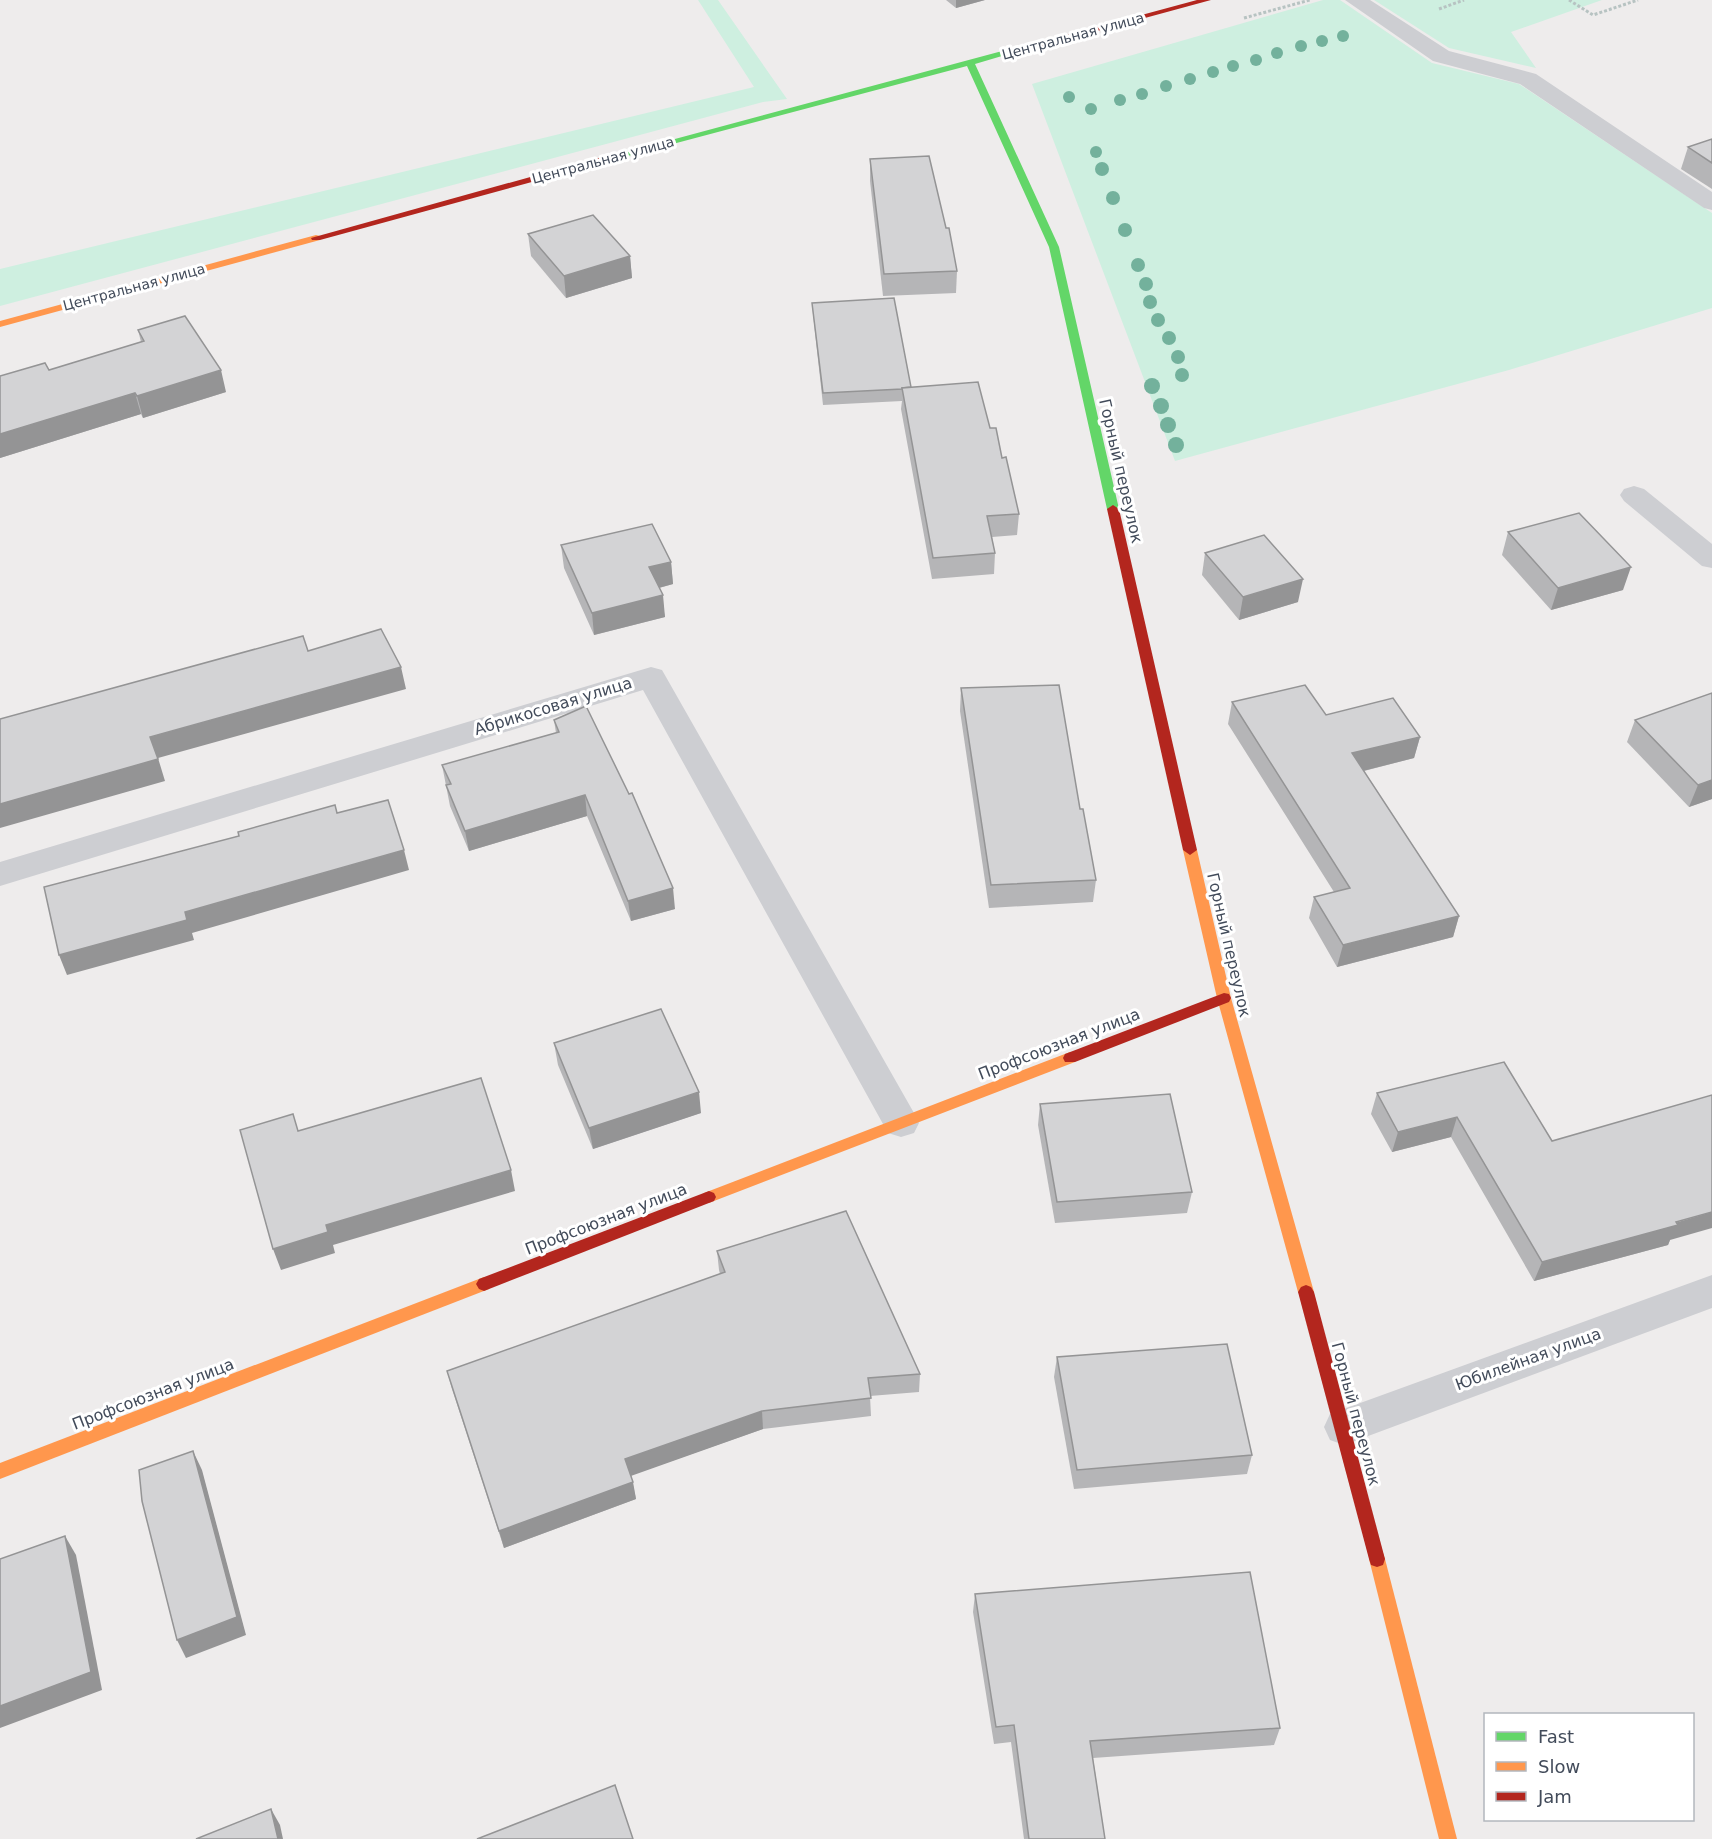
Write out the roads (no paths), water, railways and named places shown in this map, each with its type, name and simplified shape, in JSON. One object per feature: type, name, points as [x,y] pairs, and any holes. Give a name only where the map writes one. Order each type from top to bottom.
[{"type":"street","name":"Центральная улица","points":[[0,324],[778,112],[971,64],[1207,0]]},
{"type":"street","points":[[1356,0],[1441,56],[1527,79],[1712,203]]},
{"type":"street","name":"Горный переулок","points":[[971,64],[1054,247],[1224,998],[1344,1427],[1448,1839]]},
{"type":"street","points":[[1634,495],[1712,559]]},
{"type":"street","name":"Абрикосовая улица","points":[[0,874],[651,677],[901,1123]]},
{"type":"street","name":"Профсоюзная улица","points":[[0,1471],[1224,998]]},
{"type":"street","name":"Юбилейная улица","points":[[1344,1427],[1712,1291]]}]
